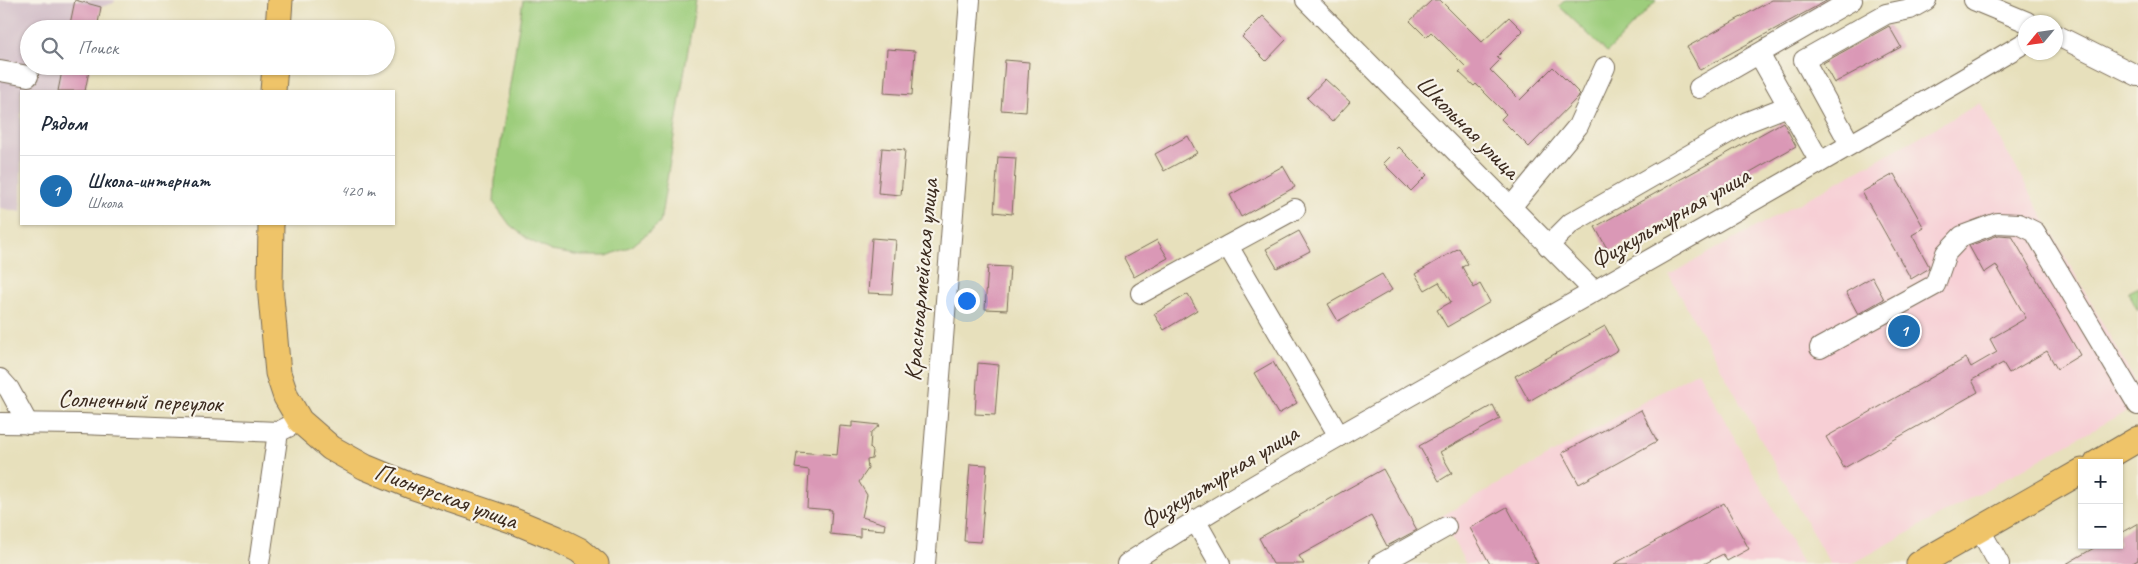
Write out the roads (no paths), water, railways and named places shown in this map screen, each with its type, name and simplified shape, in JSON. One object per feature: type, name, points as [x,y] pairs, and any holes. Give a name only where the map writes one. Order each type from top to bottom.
[{"type":"main road","points":[[279,20],[280,0]]},
{"type":"main road","points":[[273,90],[274,75]]},
{"type":"main road","name":"Пионерская улица","points":[[271,225],[270,286],[278,373],[286,397],[300,421],[331,448],[365,467],[411,486],[514,521],[555,538],[579,550],[596,564]]},
{"type":"main road","points":[[2104,459],[2138,439]]},
{"type":"main road","points":[[1920,564],[2078,473]]},
{"type":"street","name":"Красноармейская улица","points":[[925,564],[970,0]]},
{"type":"street","name":"Школьная улица","points":[[1306,0],[1594,291]]},
{"type":"street","points":[[1699,88],[1852,0]]},
{"type":"street","points":[[1850,144],[1804,60],[1886,14],[1910,10],[1926,0]]},
{"type":"street","points":[[1974,0],[2018,18]]},
{"type":"street","points":[[2063,38],[2138,76]]},
{"type":"street","name":"Физкультурная улица","points":[[1127,564],[1195,520],[1338,436],[1820,162],[2018,47]]},
{"type":"street","points":[[1759,54],[1820,162]]},
{"type":"street","points":[[1510,207],[1578,126],[1605,67]]},
{"type":"street","points":[[0,71],[20,75]]},
{"type":"street","points":[[22,75],[28,76]]},
{"type":"street","points":[[1548,246],[1571,223],[1579,218],[1747,122],[1788,106]]},
{"type":"street","points":[[1141,294],[1295,209]]},
{"type":"street","points":[[1820,348],[1935,285],[1946,253],[1962,236],[1996,223],[2019,224],[2035,232],[2138,405]]},
{"type":"street","name":"Физкультурная улица","points":[[1228,246],[1338,436]]},
{"type":"street","points":[[0,379],[9,389],[28,424]]},
{"type":"street","points":[[258,564],[278,432],[300,421]]},
{"type":"street","name":"Солнечный переулок","points":[[0,423],[178,427],[278,432]]},
{"type":"street","points":[[1195,520],[1220,564]]},
{"type":"street","points":[[1380,564],[1446,527]]},
{"type":"street","points":[[1980,530],[2000,564]]},
{"type":"place","name":"Школа-интернат","points":[[1904,331]]}]
